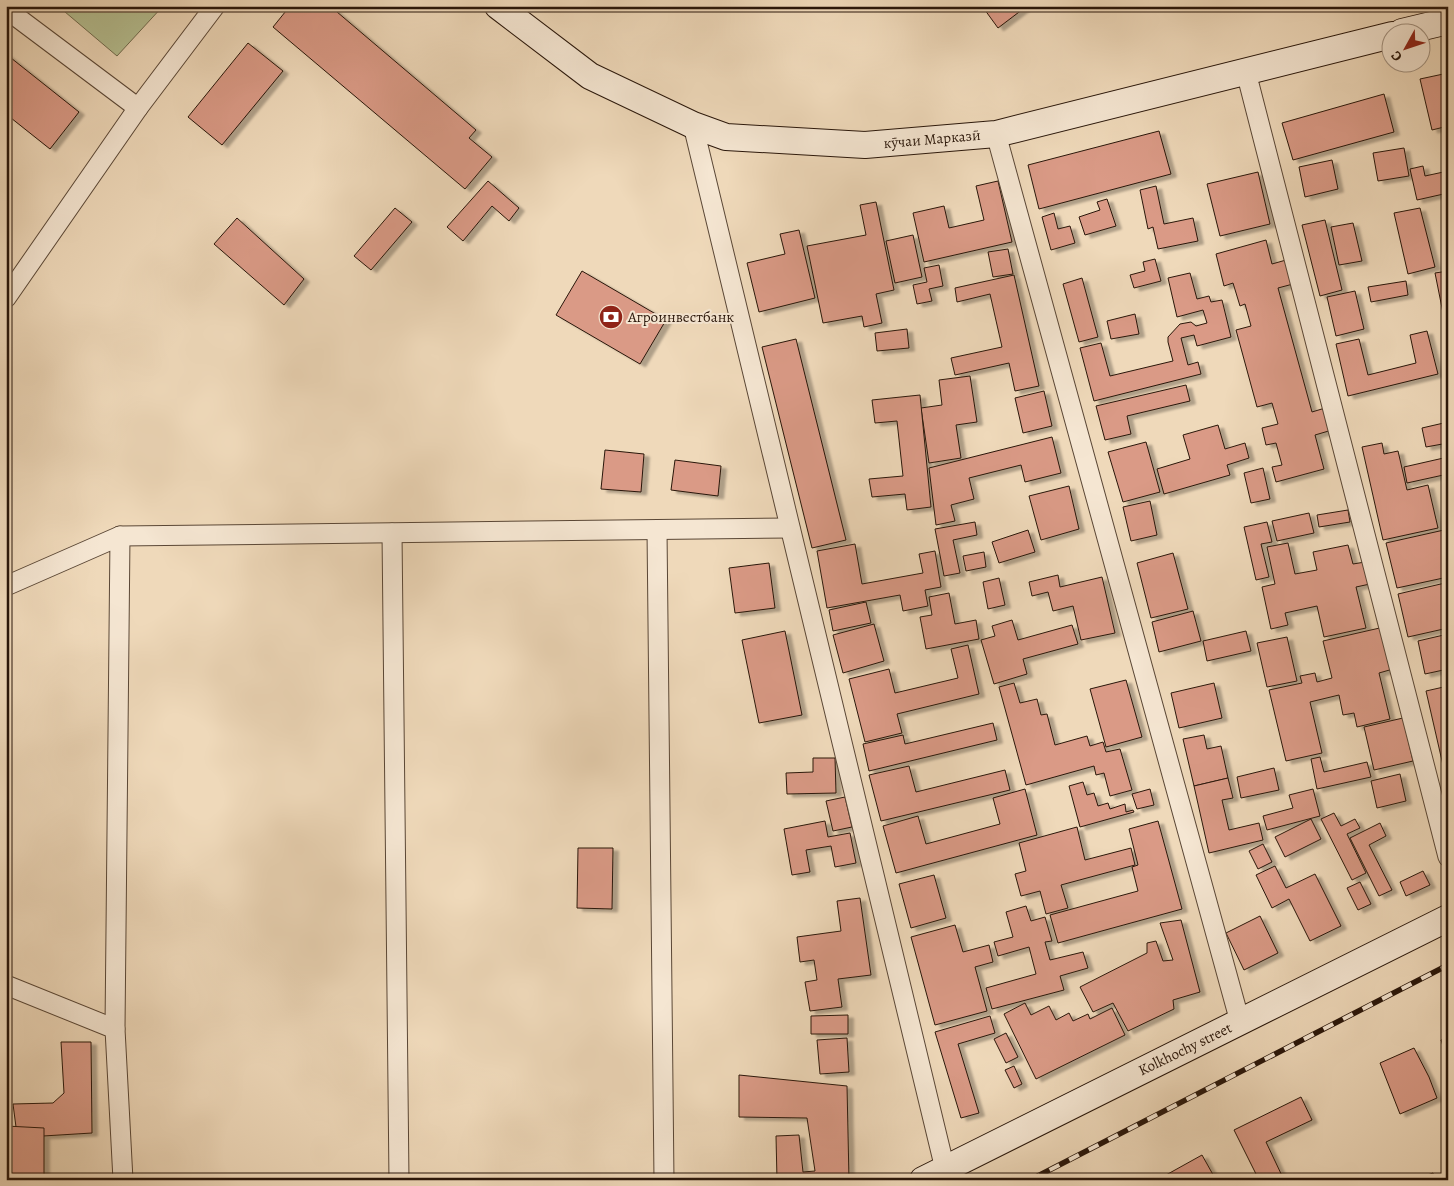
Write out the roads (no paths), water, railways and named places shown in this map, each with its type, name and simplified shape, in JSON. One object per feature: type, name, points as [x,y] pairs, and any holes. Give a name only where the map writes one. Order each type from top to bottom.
[{"type":"main road","name":"кӯчаи Марказӣ","points":[[498,6],[590,76],[694,125],[726,137],[865,145],[996,134],[1382,38]]},
{"type":"main road","points":[[1432,25],[1448,21]]},
{"type":"main road","name":"Kolkhochy street","points":[[934,1174],[1448,918]]},
{"type":"street","points":[[6,298],[138,108],[216,6]]},
{"type":"street","points":[[6,9],[138,108]]},
{"type":"street","points":[[1246,72],[1448,857]]},
{"type":"street","points":[[694,125],[790,528],[934,1174]]},
{"type":"street","points":[[996,134],[1240,1022]]},
{"type":"street","points":[[6,586],[120,536],[790,528]]},
{"type":"street","points":[[657,530],[664,1180]]},
{"type":"street","points":[[392,533],[398,1180]]},
{"type":"street","points":[[120,536],[115,1029],[124,1180]]},
{"type":"street","points":[[6,985],[115,1029]]},
{"type":"railway","points":[[1030,1180],[1448,965]]},
{"type":"place","name":"Агроинвестбанк","points":[[611,317]]}]
